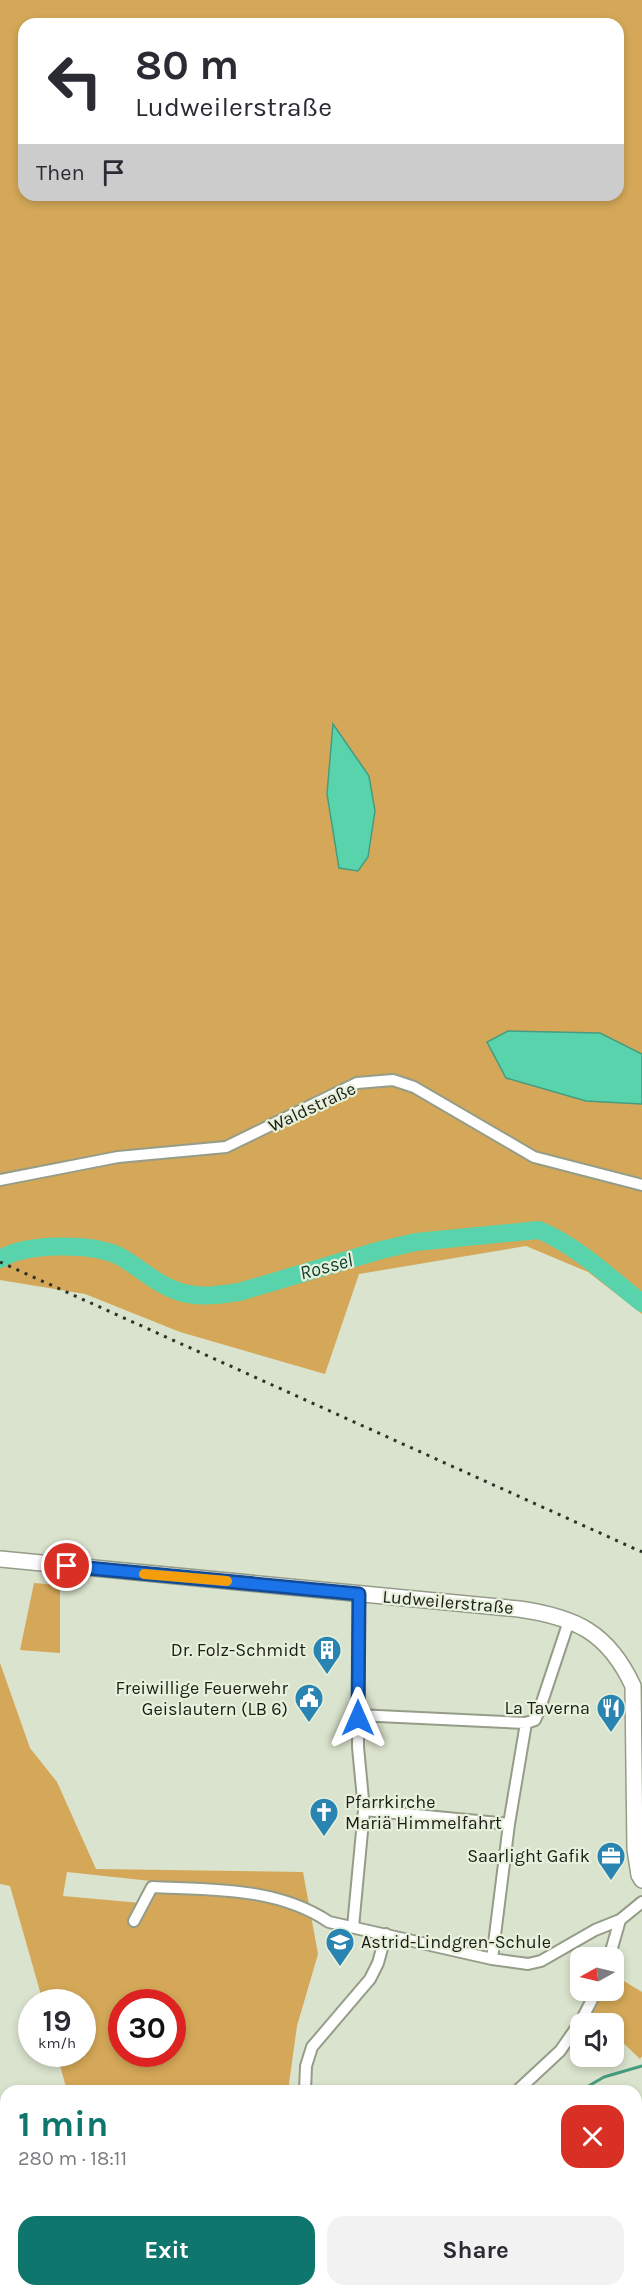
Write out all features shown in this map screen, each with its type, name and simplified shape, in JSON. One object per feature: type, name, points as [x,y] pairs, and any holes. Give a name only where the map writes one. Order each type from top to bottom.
[{"type":"main road","name":"Ludweilerstraße","points":[[0,1559],[519,1609],[551,1614],[586,1628],[622,1662],[638,1685],[635,1849],[639,1875],[642,1880]]},
{"type":"street","name":"Waldstraße","points":[[0,1180],[118,1157],[226,1147],[357,1083],[393,1080],[414,1086],[534,1157],[642,1185]]},
{"type":"street","points":[[353,1927],[364,1810],[357,1715],[359,1594]]},
{"type":"street","points":[[357,1715],[526,1724],[535,1720],[539,1711],[569,1621]]},
{"type":"street","points":[[492,1959],[508,1824],[526,1724]]},
{"type":"street","points":[[364,1810],[508,1824]]},
{"type":"street","points":[[134,1920],[152,1887],[231,1891],[276,1897],[311,1910],[329,1923],[515,1963],[541,1961],[595,1930],[620,1920],[642,1902]]},
{"type":"street","points":[[612,1947],[620,1920]]},
{"type":"street","points":[[305,2085],[306,2066],[312,2047],[370,1979],[378,1964],[386,1934]]},
{"type":"street","points":[[523,2085],[560,2051],[581,2021],[591,2001]]},
{"type":"shaded area","points":[[0,0],[642,0],[642,1314],[588,1272],[526,1246],[359,1274],[325,1374],[180,1332],[85,1294],[0,1280]]},
{"type":"shaded area","points":[[333,724],[369,776],[375,811],[368,857],[358,871],[339,868],[327,794]]},
{"type":"shaded area","points":[[508,1031],[600,1033],[642,1054],[642,1104],[586,1101],[506,1078],[487,1042]]},
{"type":"shaded area","points":[[34,1583],[60,1585],[60,1653],[20,1650]]},
{"type":"shaded area","points":[[0,1663],[30,1748],[57,1782],[96,1869],[303,1872],[318,1954],[297,2026],[289,2085],[65,2085],[61,2067],[96,2067],[96,1989],[39,1989],[10,1886],[0,1884]],"holes":[[[67,1872],[151,1882],[141,1903],[63,1896]]]},
{"type":"shaded area","points":[[624,1981],[642,1992],[642,2056],[640,2059],[624,2044],[624,2013],[590,2013],[597,2001],[624,2001]]},
{"type":"waterway","name":"Rossel","points":[[0,1259],[25,1250],[41,1248],[91,1248],[117,1255],[171,1289],[187,1294],[209,1295],[239,1292],[381,1250],[416,1242],[539,1230],[580,1253],[642,1303]]},
{"type":"waterway","points":[[590,2085],[604,2077],[642,2066]]},
{"type":"railway","points":[[0,1262],[642,1552]]},
{"type":"slow traffic","points":[[144,1574],[227,1581]]},
{"type":"place","name":"Dr. Folz-Schmidt","points":[[327,1676]]},
{"type":"place","name":"Freiwillige Feuerwehr Geislautern (LB 6)","points":[[309,1724]]},
{"type":"place","name":"La Taverna","points":[[611,1734]]},
{"type":"place","name":"Pfarrkirche Mariä Himmelfahrt","points":[[324,1838]]},
{"type":"place","name":"Saarlight Gafik","points":[[611,1882]]},
{"type":"place","name":"Astrid-Lindgren-Schule","points":[[340,1968]]},
{"type":"route","points":[[67,1566],[359,1594],[358,1718]]}]
